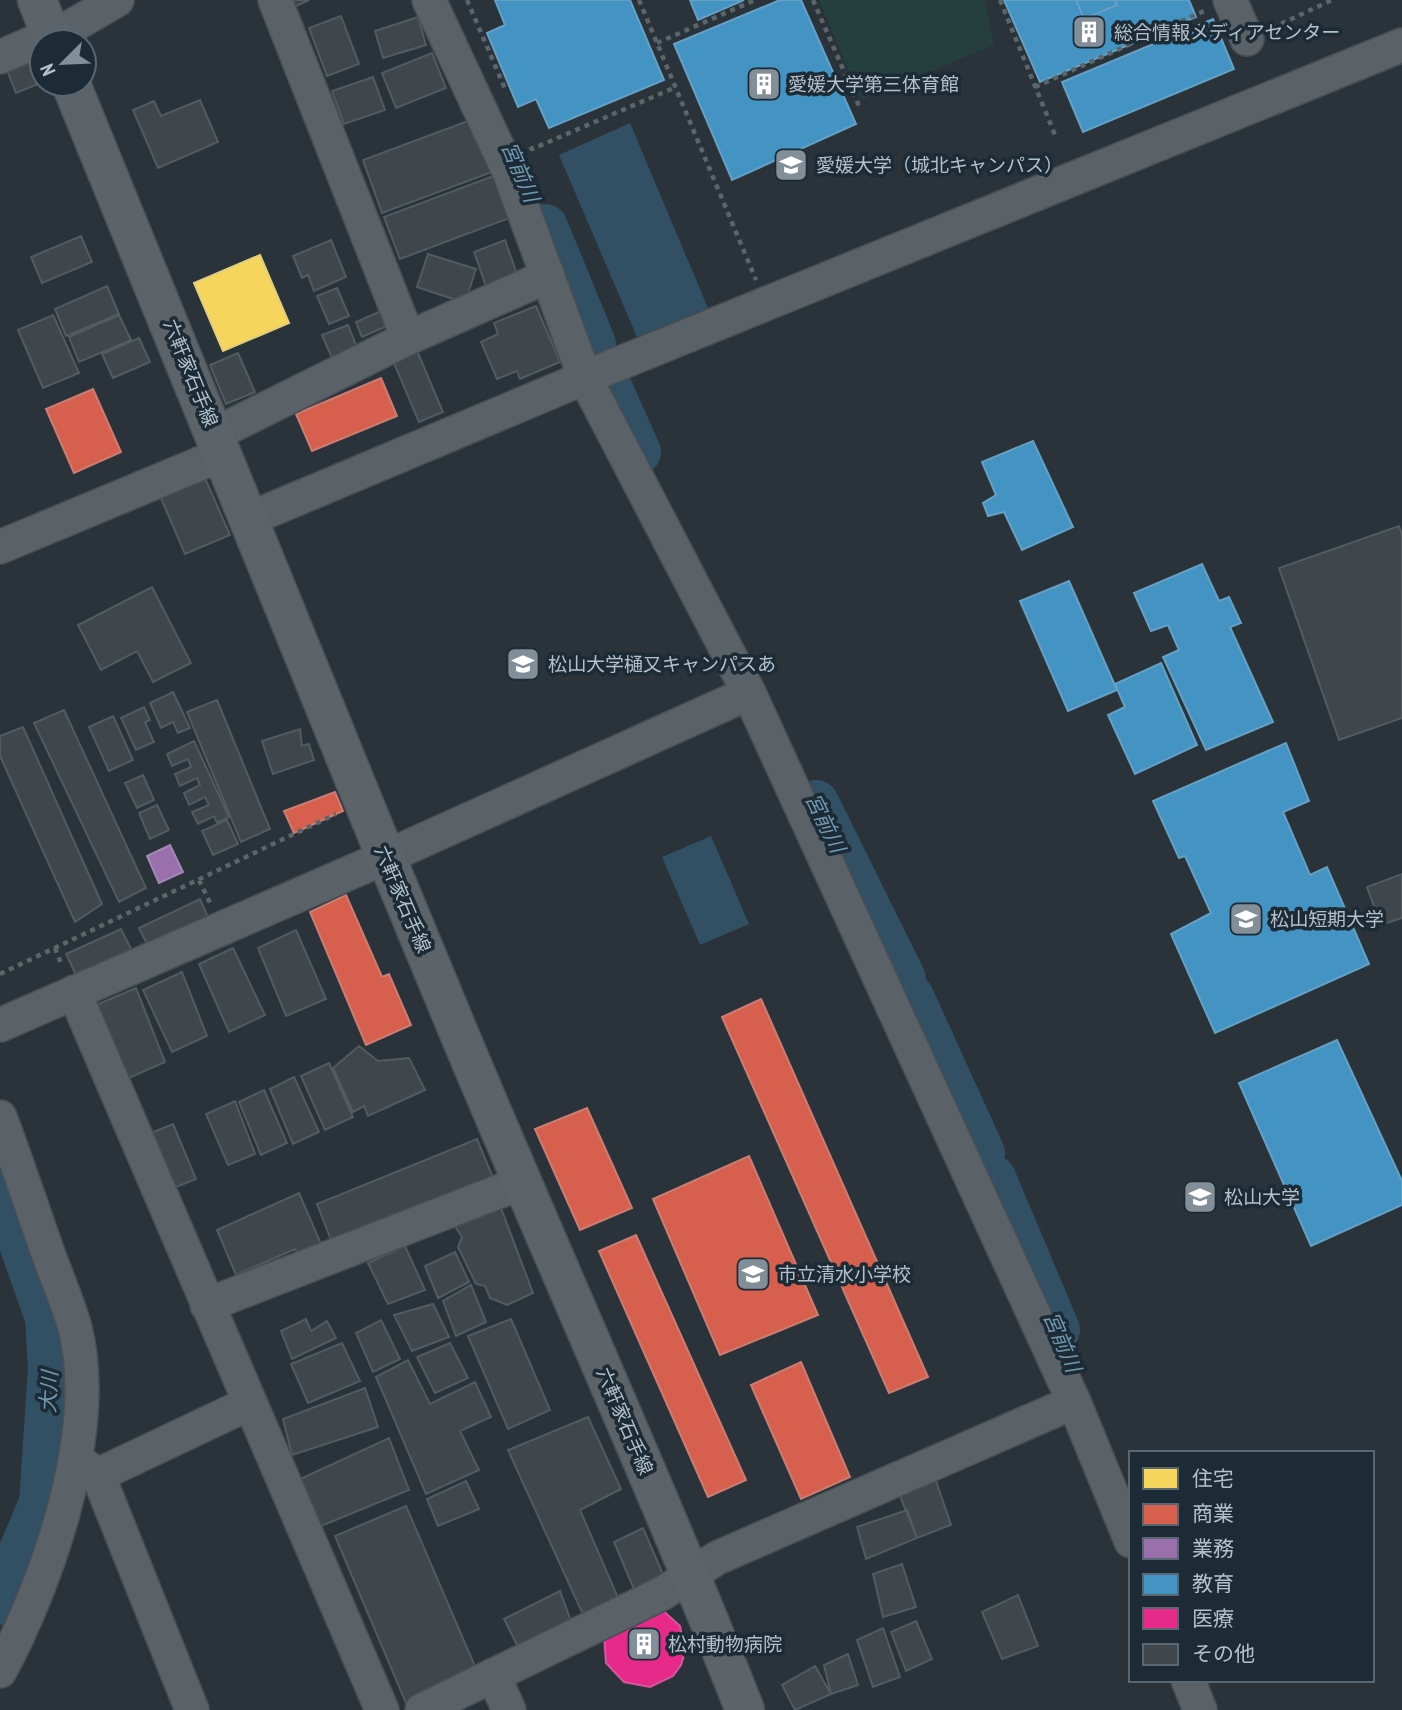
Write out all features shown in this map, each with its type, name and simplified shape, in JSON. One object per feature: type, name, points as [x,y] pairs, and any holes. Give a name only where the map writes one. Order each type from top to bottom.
[{"type":"main road","points":[[37,0],[48,28]]},
{"type":"main road","name":"六軒家石手線","points":[[77,98],[386,857],[522,1183],[691,1574],[745,1710]]},
{"type":"street","points":[[71,28],[117,0]]},
{"type":"street","points":[[275,0],[408,338]]},
{"type":"street","points":[[429,0],[510,174],[548,276],[749,693],[1074,1402],[1129,1536]]},
{"type":"street","points":[[1223,3],[1247,39]]},
{"type":"street","points":[[249,519],[765,304],[1402,45]]},
{"type":"street","points":[[0,57],[28,47]]},
{"type":"street","points":[[0,547],[219,444],[408,338],[548,276]]},
{"type":"street","points":[[0,1024],[386,857],[749,693]]},
{"type":"street","points":[[74,992],[382,1710]]},
{"type":"street","points":[[2,1128],[75,1330],[87,1467],[192,1710]]},
{"type":"street","points":[[207,1305],[522,1183]]},
{"type":"street","points":[[422,1710],[663,1593],[717,1558],[1074,1402]]},
{"type":"street","points":[[0,1671],[35,1595],[87,1467],[250,1403]]},
{"type":"street","points":[[493,1675],[509,1710]]},
{"type":"street","points":[[1189,1682],[1200,1710]]},
{"type":"path","points":[[467,0],[510,100]]},
{"type":"path","points":[[639,0],[765,304]]},
{"type":"path","points":[[657,43],[755,0]]},
{"type":"path","points":[[813,0],[860,108]]},
{"type":"path","points":[[1000,0],[1055,135]]},
{"type":"path","points":[[1247,39],[1332,0]]},
{"type":"path","points":[[1035,87],[1223,3]]},
{"type":"path","points":[[526,137],[532,149],[676,87]]},
{"type":"path","points":[[0,974],[343,811]]},
{"type":"green space","points":[[819,0],[985,0],[994,45],[861,100]]},
{"type":"water","points":[[630,123],[708,308],[637,337],[559,155]]},
{"type":"water","points":[[711,836],[749,924],[700,945],[662,857]]},
{"type":"building: 住宅","points":[[260,255],[289,323],[223,351],[194,283]]},
{"type":"building: 商業","points":[[381,378],[397,416],[312,451],[296,414]]},
{"type":"building: 商業","points":[[93,389],[121,452],[74,473],[46,409]]},
{"type":"building: 商業","points":[[335,792],[343,811],[294,833],[284,811]]},
{"type":"building: 商業","points":[[346,895],[382,977],[389,974],[411,1025],[366,1045],[310,912]]},
{"type":"building: 商業","points":[[761,999],[928,1377],[889,1393],[722,1017]]},
{"type":"building: 商業","points":[[587,1108],[632,1208],[580,1230],[535,1129]]},
{"type":"building: 商業","points":[[749,1156],[818,1315],[720,1355],[653,1199]]},
{"type":"building: 商業","points":[[636,1235],[746,1480],[708,1497],[599,1251]]},
{"type":"building: 商業","points":[[801,1362],[850,1477],[801,1499],[751,1385]]},
{"type":"building: 業務","points":[[170,845],[183,872],[159,883],[147,856]]},
{"type":"building: 教育","points":[[495,0],[630,0],[664,80],[549,128],[536,99],[518,107],[487,33],[505,25]]},
{"type":"building: 教育","points":[[690,0],[744,0],[698,20]]},
{"type":"building: 教育","name":"愛媛大学第三体育館","points":[[780,0],[801,0],[856,124],[732,180],[674,44]]},
{"type":"building: 教育","name":"総合情報メディアセンター","points":[[1004,0],[1076,0],[1084,19],[1117,5],[1115,0],[1189,0],[1196,17],[1040,82]]},
{"type":"building: 教育","name":"総合情報メディアセンター","points":[[1004,0],[1189,0],[1196,17],[1040,82]]},
{"type":"building: 教育","points":[[1213,19],[1234,69],[1083,132],[1062,82]]},
{"type":"building: 教育","points":[[1033,441],[1073,527],[1022,550],[1004,512],[988,516],[983,503],[996,495],[982,462]]},
{"type":"building: 教育","points":[[1202,564],[1219,601],[1229,597],[1241,623],[1230,627],[1273,722],[1206,750],[1163,657],[1179,650],[1168,625],[1151,631],[1134,593]]},
{"type":"building: 教育","points":[[1069,581],[1117,690],[1068,711],[1020,601]]},
{"type":"building: 教育","points":[[1161,663],[1197,745],[1135,774],[1108,715],[1125,707],[1115,684]]},
{"type":"building: 教育","points":[[1286,743],[1309,801],[1283,812],[1310,875],[1327,867],[1369,964],[1215,1033],[1171,934],[1211,913],[1185,856],[1179,858],[1153,801]]},
{"type":"building: 教育","points":[[1337,1040],[1402,1181],[1402,1205],[1311,1246],[1239,1083]]},
{"type":"building: 医療","name":"松村動物病院","points":[[659,1607],[680,1626],[685,1652],[681,1665],[673,1676],[650,1687],[624,1682],[606,1663],[604,1635]]},
{"type":"building: その他","points":[[288,0],[309,0],[292,8]]},
{"type":"building: その他","points":[[341,16],[359,64],[327,76],[309,28]]},
{"type":"building: その他","points":[[418,17],[426,45],[383,58],[375,31]]},
{"type":"building: その他","points":[[432,53],[446,88],[396,108],[382,73]]},
{"type":"building: その他","points":[[28,59],[28,88],[16,93],[6,68]]},
{"type":"building: その他","points":[[373,77],[385,110],[344,124],[332,91]]},
{"type":"building: その他","points":[[200,100],[218,142],[158,168],[133,110],[154,101],[161,116]]},
{"type":"building: その他","points":[[473,119],[492,172],[382,213],[363,160]]},
{"type":"building: その他","points":[[496,175],[512,217],[400,259],[384,217]]},
{"type":"building: その他","points":[[81,236],[92,262],[42,283],[31,257]]},
{"type":"building: その他","points":[[331,240],[346,277],[314,291],[308,275],[302,278],[293,256]]},
{"type":"building: その他","points":[[505,240],[518,277],[487,289],[474,252]]},
{"type":"building: その他","points":[[428,254],[476,269],[465,303],[417,287]]},
{"type":"building: その他","points":[[107,286],[119,314],[66,336],[55,309]]},
{"type":"building: その他","points":[[337,288],[349,316],[329,324],[317,296]]},
{"type":"building: その他","points":[[536,306],[560,362],[520,379],[517,371],[497,379],[481,342],[498,334],[494,323]]},
{"type":"building: その他","points":[[381,311],[387,326],[362,337],[356,322]]},
{"type":"building: その他","points":[[53,315],[79,373],[43,388],[18,330]]},
{"type":"building: その他","points":[[119,315],[131,340],[79,362],[69,337]]},
{"type":"building: その他","points":[[348,325],[360,355],[335,365],[322,335]]},
{"type":"building: その他","points":[[139,338],[150,362],[113,378],[102,354]]},
{"type":"building: その他","points":[[415,346],[443,412],[419,422],[391,356]]},
{"type":"building: その他","points":[[238,353],[255,392],[226,404],[210,365]]},
{"type":"building: その他","points":[[205,478],[230,535],[185,554],[160,496]]},
{"type":"building: その他","points":[[1399,526],[1402,535],[1402,718],[1339,740],[1279,568]]},
{"type":"building: その他","points":[[152,587],[191,663],[153,682],[137,651],[101,670],[78,625]]},
{"type":"building: その他","points":[[173,692],[190,728],[178,733],[173,722],[161,728],[150,703]]},
{"type":"building: その他","points":[[217,700],[270,829],[241,842],[187,712]]},
{"type":"building: その他","points":[[144,707],[150,720],[145,722],[154,742],[136,750],[121,718]]},
{"type":"building: その他","points":[[64,710],[146,888],[119,902],[34,723]]},
{"type":"building: その他","points":[[113,716],[133,760],[109,771],[89,727]]},
{"type":"building: その他","points":[[23,727],[102,904],[75,922],[0,756],[0,736]]},
{"type":"building: その他","points":[[300,729],[302,746],[309,744],[314,760],[273,774],[262,741]]},
{"type":"building: その他","points":[[194,741],[229,817],[217,823],[214,816],[198,824],[192,812],[209,805],[205,797],[189,805],[184,793],[200,785],[197,778],[180,786],[175,774],[191,767],[188,759],[172,766],[167,754]]},
{"type":"building: その他","points":[[143,775],[154,800],[137,808],[125,783]]},
{"type":"building: その他","points":[[157,805],[169,830],[150,839],[139,813]]},
{"type":"building: その他","points":[[227,820],[238,844],[213,855],[202,831]]},
{"type":"building: その他","points":[[1402,874],[1402,918],[1381,925],[1367,887]]},
{"type":"building: その他","points":[[200,899],[213,928],[153,956],[139,928]]},
{"type":"building: その他","points":[[121,929],[134,955],[78,979],[66,954]]},
{"type":"building: その他","points":[[296,930],[326,999],[286,1016],[258,948]]},
{"type":"building: その他","points":[[233,948],[265,1015],[229,1032],[199,964]]},
{"type":"building: その他","points":[[182,972],[207,1036],[172,1052],[143,990]]},
{"type":"building: その他","points":[[136,988],[165,1062],[129,1078],[96,1005]]},
{"type":"building: その他","points":[[359,1046],[378,1061],[409,1058],[425,1090],[368,1116],[364,1106],[353,1112],[333,1068]]},
{"type":"building: その他","points":[[329,1063],[353,1117],[325,1130],[301,1076]]},
{"type":"building: その他","points":[[294,1077],[319,1132],[293,1144],[270,1089]]},
{"type":"building: その他","points":[[264,1090],[287,1143],[261,1155],[239,1102]]},
{"type":"building: その他","points":[[235,1101],[255,1154],[228,1165],[206,1114]]},
{"type":"building: その他","points":[[173,1124],[196,1179],[164,1192],[141,1137]]},
{"type":"building: その他","points":[[477,1139],[494,1180],[333,1245],[317,1204]]},
{"type":"building: その他","points":[[299,1193],[321,1244],[300,1255],[295,1249],[236,1275],[217,1230]]},
{"type":"building: その他","points":[[501,1208],[533,1293],[507,1305],[490,1298],[485,1286],[476,1284],[458,1247],[462,1237],[454,1225]]},
{"type":"building: その他","points":[[405,1246],[425,1290],[388,1304],[368,1263]]},
{"type":"building: その他","points":[[455,1252],[469,1282],[438,1298],[425,1266]]},
{"type":"building: その他","points":[[471,1285],[486,1322],[456,1336],[443,1301]]},
{"type":"building: その他","points":[[433,1304],[449,1337],[412,1351],[394,1315]]},
{"type":"building: その他","points":[[306,1319],[311,1331],[327,1321],[336,1338],[292,1359],[281,1331]]},
{"type":"building: その他","points":[[511,1319],[550,1410],[508,1429],[468,1336]]},
{"type":"building: その他","points":[[381,1320],[400,1359],[373,1372],[356,1333]]},
{"type":"building: その他","points":[[342,1343],[360,1381],[308,1403],[291,1364]]},
{"type":"building: その他","points":[[450,1343],[468,1378],[435,1393],[417,1357]]},
{"type":"building: その他","points":[[408,1360],[430,1404],[475,1382],[491,1417],[460,1431],[479,1470],[426,1494],[376,1377]]},
{"type":"building: その他","points":[[365,1388],[378,1427],[292,1455],[283,1419]]},
{"type":"building: その他","points":[[588,1417],[621,1489],[580,1510],[619,1600],[585,1619],[508,1450]]},
{"type":"building: その他","points":[[389,1438],[409,1490],[316,1528],[298,1480]]},
{"type":"building: その他","points":[[466,1481],[479,1509],[438,1526],[427,1499]]},
{"type":"building: その他","points":[[936,1481],[951,1525],[917,1538],[900,1496]]},
{"type":"building: その他","points":[[406,1506],[477,1671],[406,1703],[335,1536]]},
{"type":"building: その他","points":[[907,1510],[917,1538],[866,1559],[857,1527]]},
{"type":"building: その他","points":[[643,1528],[665,1579],[636,1594],[614,1542]]},
{"type":"building: その他","points":[[902,1564],[916,1607],[883,1617],[873,1574]]},
{"type":"building: その他","points":[[560,1591],[574,1629],[521,1653],[504,1619]]},
{"type":"building: その他","points":[[1018,1595],[1038,1646],[1002,1659],[982,1612]]},
{"type":"building: その他","points":[[916,1621],[932,1659],[906,1671],[891,1632]]},
{"type":"building: その他","points":[[883,1628],[900,1677],[873,1687],[857,1640]]},
{"type":"building: その他","points":[[848,1654],[858,1685],[831,1694],[824,1665]]},
{"type":"building: その他","points":[[815,1666],[831,1694],[795,1710],[782,1685]]},
{"type":"waterway","name":"宮前川","points":[[545,227],[593,344]]},
{"type":"waterway","name":"宮前川","points":[[609,387],[638,452]]},
{"type":"waterway","name":"宮前川","points":[[816,803],[903,979]]},
{"type":"waterway","name":"宮前川","points":[[911,997],[982,1153]]},
{"type":"waterway","name":"宮前川","points":[[993,1178],[1057,1330]]},
{"type":"waterway","name":"大川","points":[[0,1181],[48,1318],[51,1368],[42,1503],[0,1602]]},
{"type":"place","name":"総合情報メディアセンター","points":[[1089,32]]},
{"type":"place","name":"愛媛大学第三体育館","points":[[764,84]]},
{"type":"place","name":"愛媛大学（城北キャンパス）","points":[[791,165]]},
{"type":"place","name":"松山大学樋又キャンパスあ","points":[[523,664]]},
{"type":"place","name":"松山短期大学","points":[[1246,919]]},
{"type":"place","name":"松山大学","points":[[1200,1197]]},
{"type":"place","name":"市立清水小学校","points":[[753,1274]]},
{"type":"place","name":"松村動物病院","points":[[644,1644]]}]
